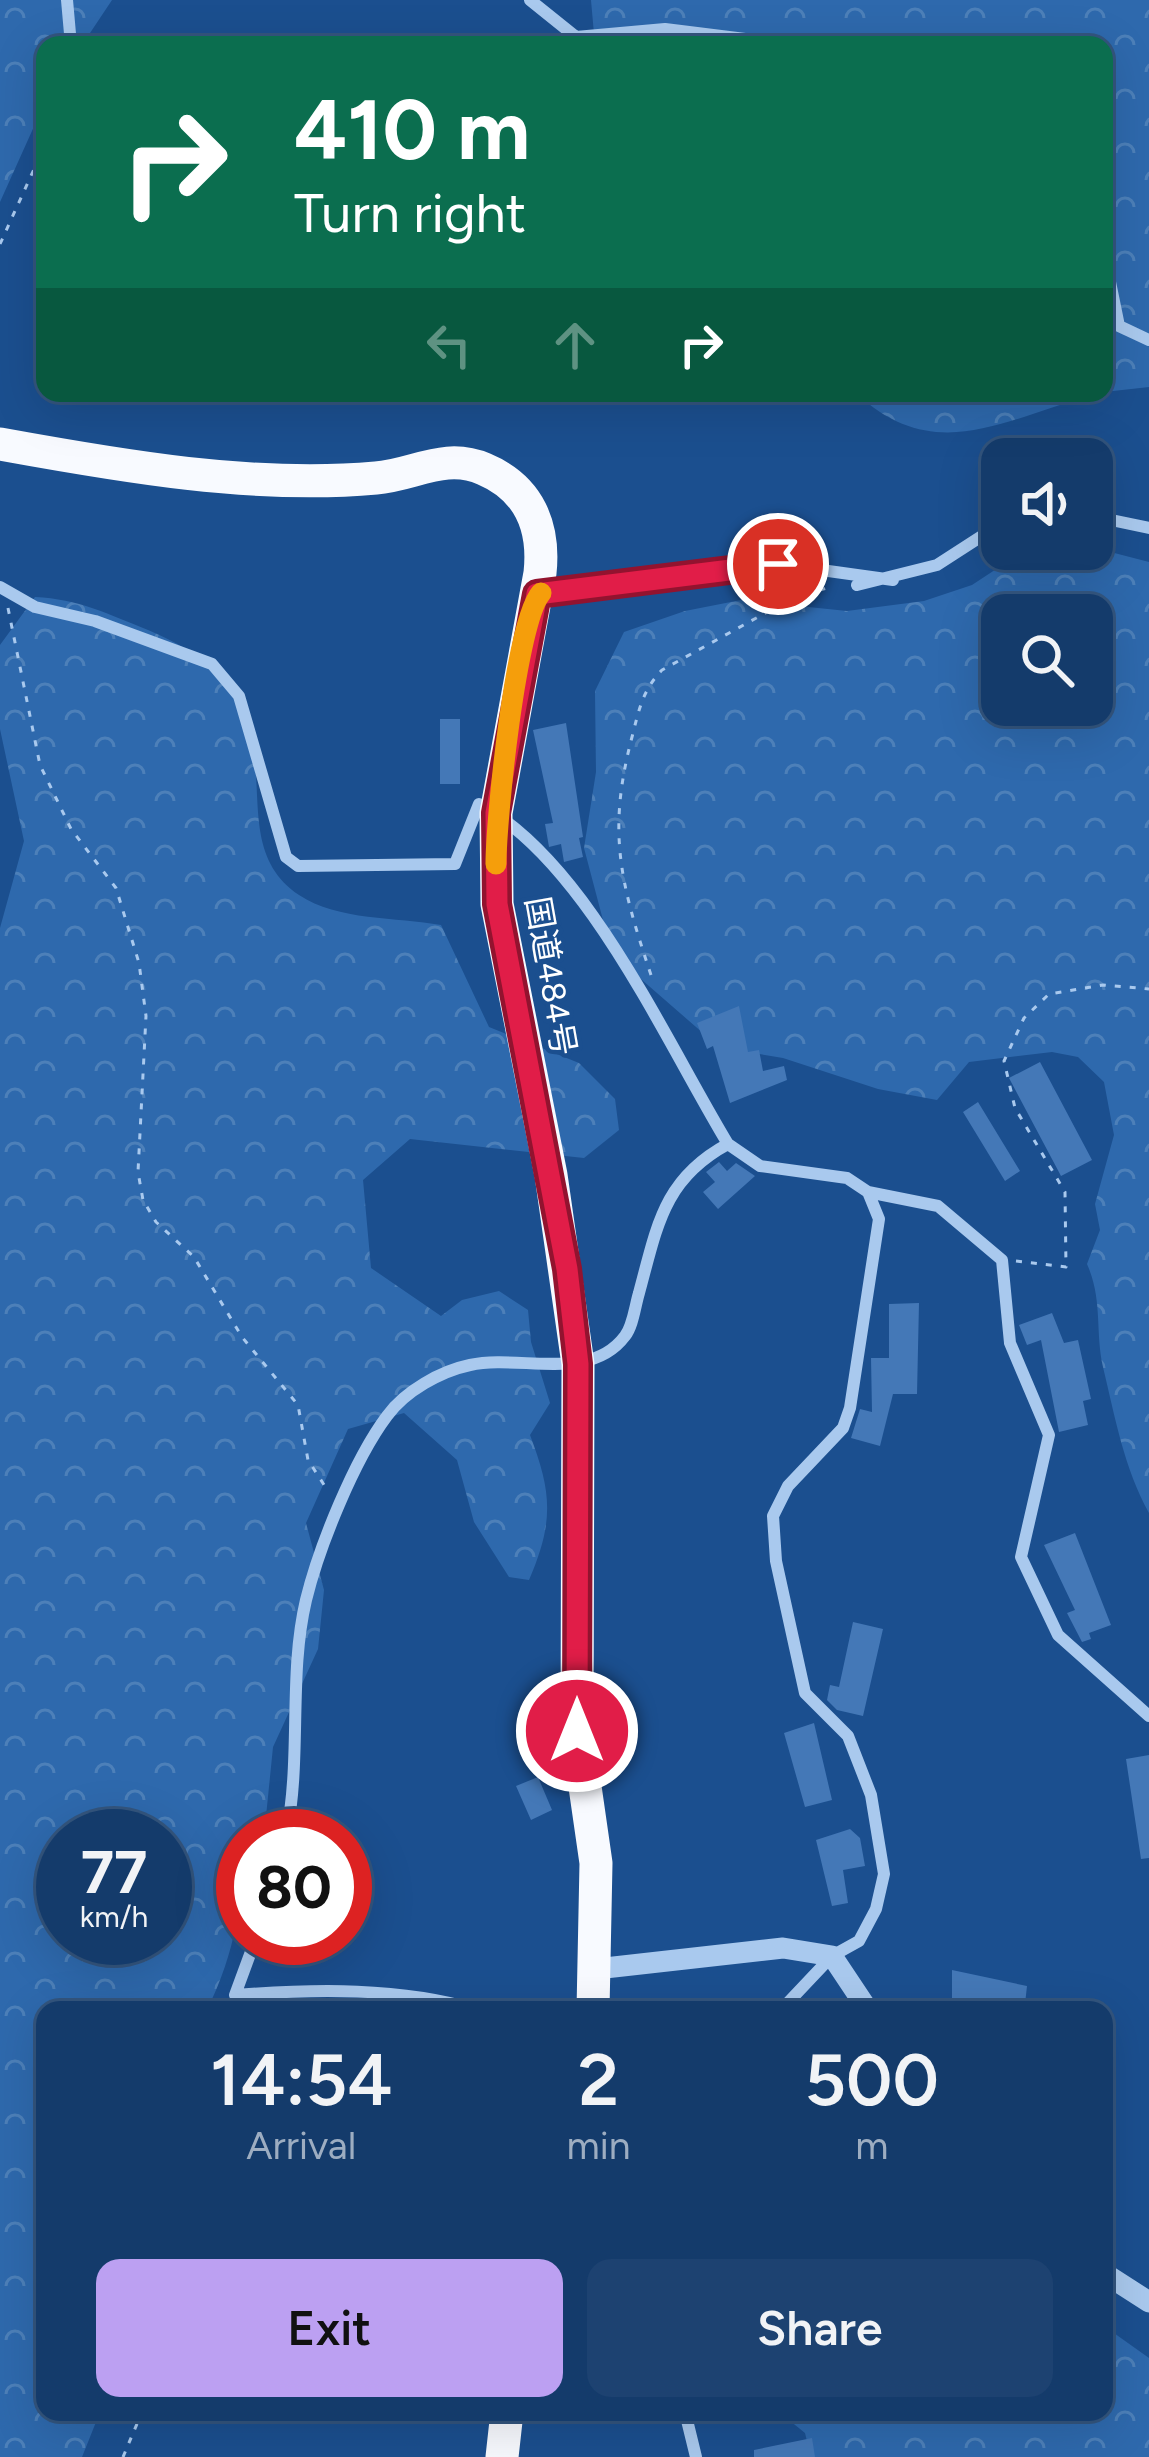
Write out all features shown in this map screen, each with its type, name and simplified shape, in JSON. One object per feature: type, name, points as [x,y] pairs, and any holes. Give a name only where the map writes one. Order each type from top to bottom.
[{"type":"highway","name":"国道484号","points":[[0,443],[87,460],[314,480],[382,478],[448,461],[482,467],[514,486],[537,519],[543,546],[537,594],[496,813],[503,954],[550,1175],[578,1364],[577,1731],[596,1863],[594,2001]]},
{"type":"highway","points":[[502,2457],[506,2421]]},
{"type":"street","points":[[67,0],[70,36]]},
{"type":"street","points":[[530,0],[575,36]]},
{"type":"street","points":[[587,36],[665,29],[721,36]]},
{"type":"street","points":[[1113,297],[1119,326],[1149,340]]},
{"type":"street","points":[[1113,520],[1149,528]]},
{"type":"street","points":[[857,585],[937,566],[981,537]]},
{"type":"street","points":[[537,594],[778,564],[892,580]]},
{"type":"street","points":[[2,588],[35,608],[95,621],[212,664],[239,696],[286,857],[298,866],[455,864],[479,804],[496,813],[543,852],[585,905],[728,1144],[760,1166],[832,1174],[868,1192],[938,1206],[1002,1260],[1010,1343],[1048,1435],[1021,1557],[1058,1634],[1149,1716]]},
{"type":"street","points":[[288,1809],[306,1600],[339,1509],[387,1415],[424,1383],[454,1368],[496,1359],[578,1364],[603,1356],[628,1334],[662,1205],[700,1159],[728,1144]]},
{"type":"street","points":[[790,2001],[832,1956],[859,1941],[876,1910],[884,1874],[871,1796],[848,1736],[806,1693],[776,1561],[772,1516],[788,1486],[843,1428],[858,1386],[879,1220],[868,1192]]},
{"type":"street","points":[[596,1970],[783,1948],[832,1956],[862,2001]]},
{"type":"street","points":[[236,2001],[247,1965]]},
{"type":"street","points":[[244,2001],[289,1991],[432,2001]]},
{"type":"street","points":[[1113,2279],[1149,2302]]},
{"type":"street","points":[[687,2421],[696,2457]]},
{"type":"path","points":[[0,244],[36,165]]},
{"type":"path","points":[[653,981],[615,836],[617,794],[646,688],[662,670],[798,595],[857,585]]},
{"type":"path","points":[[2,588],[40,765],[71,829],[116,888],[139,963],[146,1016],[137,1172],[143,1200],[156,1222],[194,1257],[242,1337],[298,1405],[308,1460],[339,1509]]},
{"type":"path","points":[[1002,1260],[1066,1267],[1065,1192],[1015,1108],[1004,1061],[1024,1018],[1049,994],[1103,985],[1149,988]]},
{"type":"path","points":[[124,2457],[138,2421]]},
{"type":"green space","points":[[0,0],[112,0],[88,36],[36,36],[36,122],[0,202]]},
{"type":"green space","points":[[591,0],[1149,0],[1149,387],[1113,391],[1113,36],[594,36]]},
{"type":"green space","points":[[868,402],[1068,402],[976,430],[916,428],[886,416]]},
{"type":"green space","points":[[1113,553],[1149,562],[1149,1513],[1116,1423],[1087,1264],[1100,1230],[1095,1204],[1114,1135],[1104,1082],[1078,1057],[1052,1052],[969,1062],[937,1100],[878,1089],[783,1058],[719,1047],[634,973],[603,920],[584,848],[596,772],[595,691],[624,632],[685,611],[741,600],[847,611],[924,601],[972,585],[995,570],[1113,570]]},
{"type":"green space","points":[[35,597],[106,613],[202,660],[233,693],[249,730],[261,838],[273,869],[299,895],[331,910],[441,925],[489,1027],[579,1063],[615,1099],[619,1130],[584,1158],[410,1139],[363,1180],[371,1268],[441,1316],[462,1300],[499,1291],[528,1310],[531,1342],[550,1403],[530,1435],[546,1491],[543,1541],[529,1580],[509,1577],[474,1522],[457,1460],[404,1413],[348,1429],[306,1523],[324,1590],[318,1649],[273,1747],[267,1809],[216,1809],[216,1965],[226,1965],[211,2001],[36,2001],[36,2421],[96,2421],[82,2457],[0,2457],[0,928],[24,841],[0,729],[0,645]]},
{"type":"green space","points":[[1113,2332],[1149,2358],[1149,2457],[811,2457],[805,2433],[790,2421],[1113,2421]]},
{"type":"building","points":[[440,719],[460,719],[460,784],[440,784]]},
{"type":"building","points":[[566,723],[583,857],[564,862],[561,844],[549,847],[545,824],[553,823],[533,730]]},
{"type":"building","points":[[739,1006],[748,1052],[759,1050],[763,1071],[784,1066],[787,1080],[730,1103],[713,1046],[707,1049],[697,1023]]},
{"type":"building","points":[[1040,1062],[1092,1160],[1061,1176],[1009,1078]]},
{"type":"building","points":[[978,1102],[1020,1171],[1005,1181],[963,1112]]},
{"type":"building","points":[[719,1162],[727,1171],[736,1163],[755,1176],[718,1209],[703,1192],[715,1182],[706,1172]]},
{"type":"building","points":[[919,1303],[917,1394],[893,1394],[880,1446],[851,1438],[860,1409],[872,1412],[871,1358],[889,1358],[889,1304]]},
{"type":"building","points":[[1052,1313],[1064,1343],[1078,1340],[1091,1399],[1083,1401],[1088,1425],[1059,1432],[1041,1340],[1027,1345],[1019,1325]]},
{"type":"building","points":[[1075,1533],[1111,1625],[1089,1633],[1091,1639],[1082,1642],[1067,1613],[1075,1610],[1044,1545]]},
{"type":"building","points":[[853,1622],[883,1629],[863,1716],[837,1710],[827,1700],[830,1685],[839,1687]]},
{"type":"building","points":[[814,1723],[832,1800],[805,1807],[784,1733]]},
{"type":"building","points":[[1149,1755],[1149,1858],[1141,1859],[1126,1759]]},
{"type":"building","points":[[538,1777],[552,1810],[531,1820],[516,1786]]},
{"type":"building","points":[[850,1829],[860,1838],[865,1866],[843,1870],[848,1903],[832,1906],[816,1840]]},
{"type":"building","points":[[952,1970],[1027,1986],[1025,2001],[952,2001]]},
{"type":"building","points":[[812,2438],[815,2457],[754,2457],[754,2450]]},
{"type":"slow traffic","points":[[496,864],[496,813],[514,695],[537,594],[541,593]]},
{"type":"route","points":[[577,1731],[578,1364],[567,1269],[497,904],[496,813],[514,695],[537,594],[778,564]]}]
